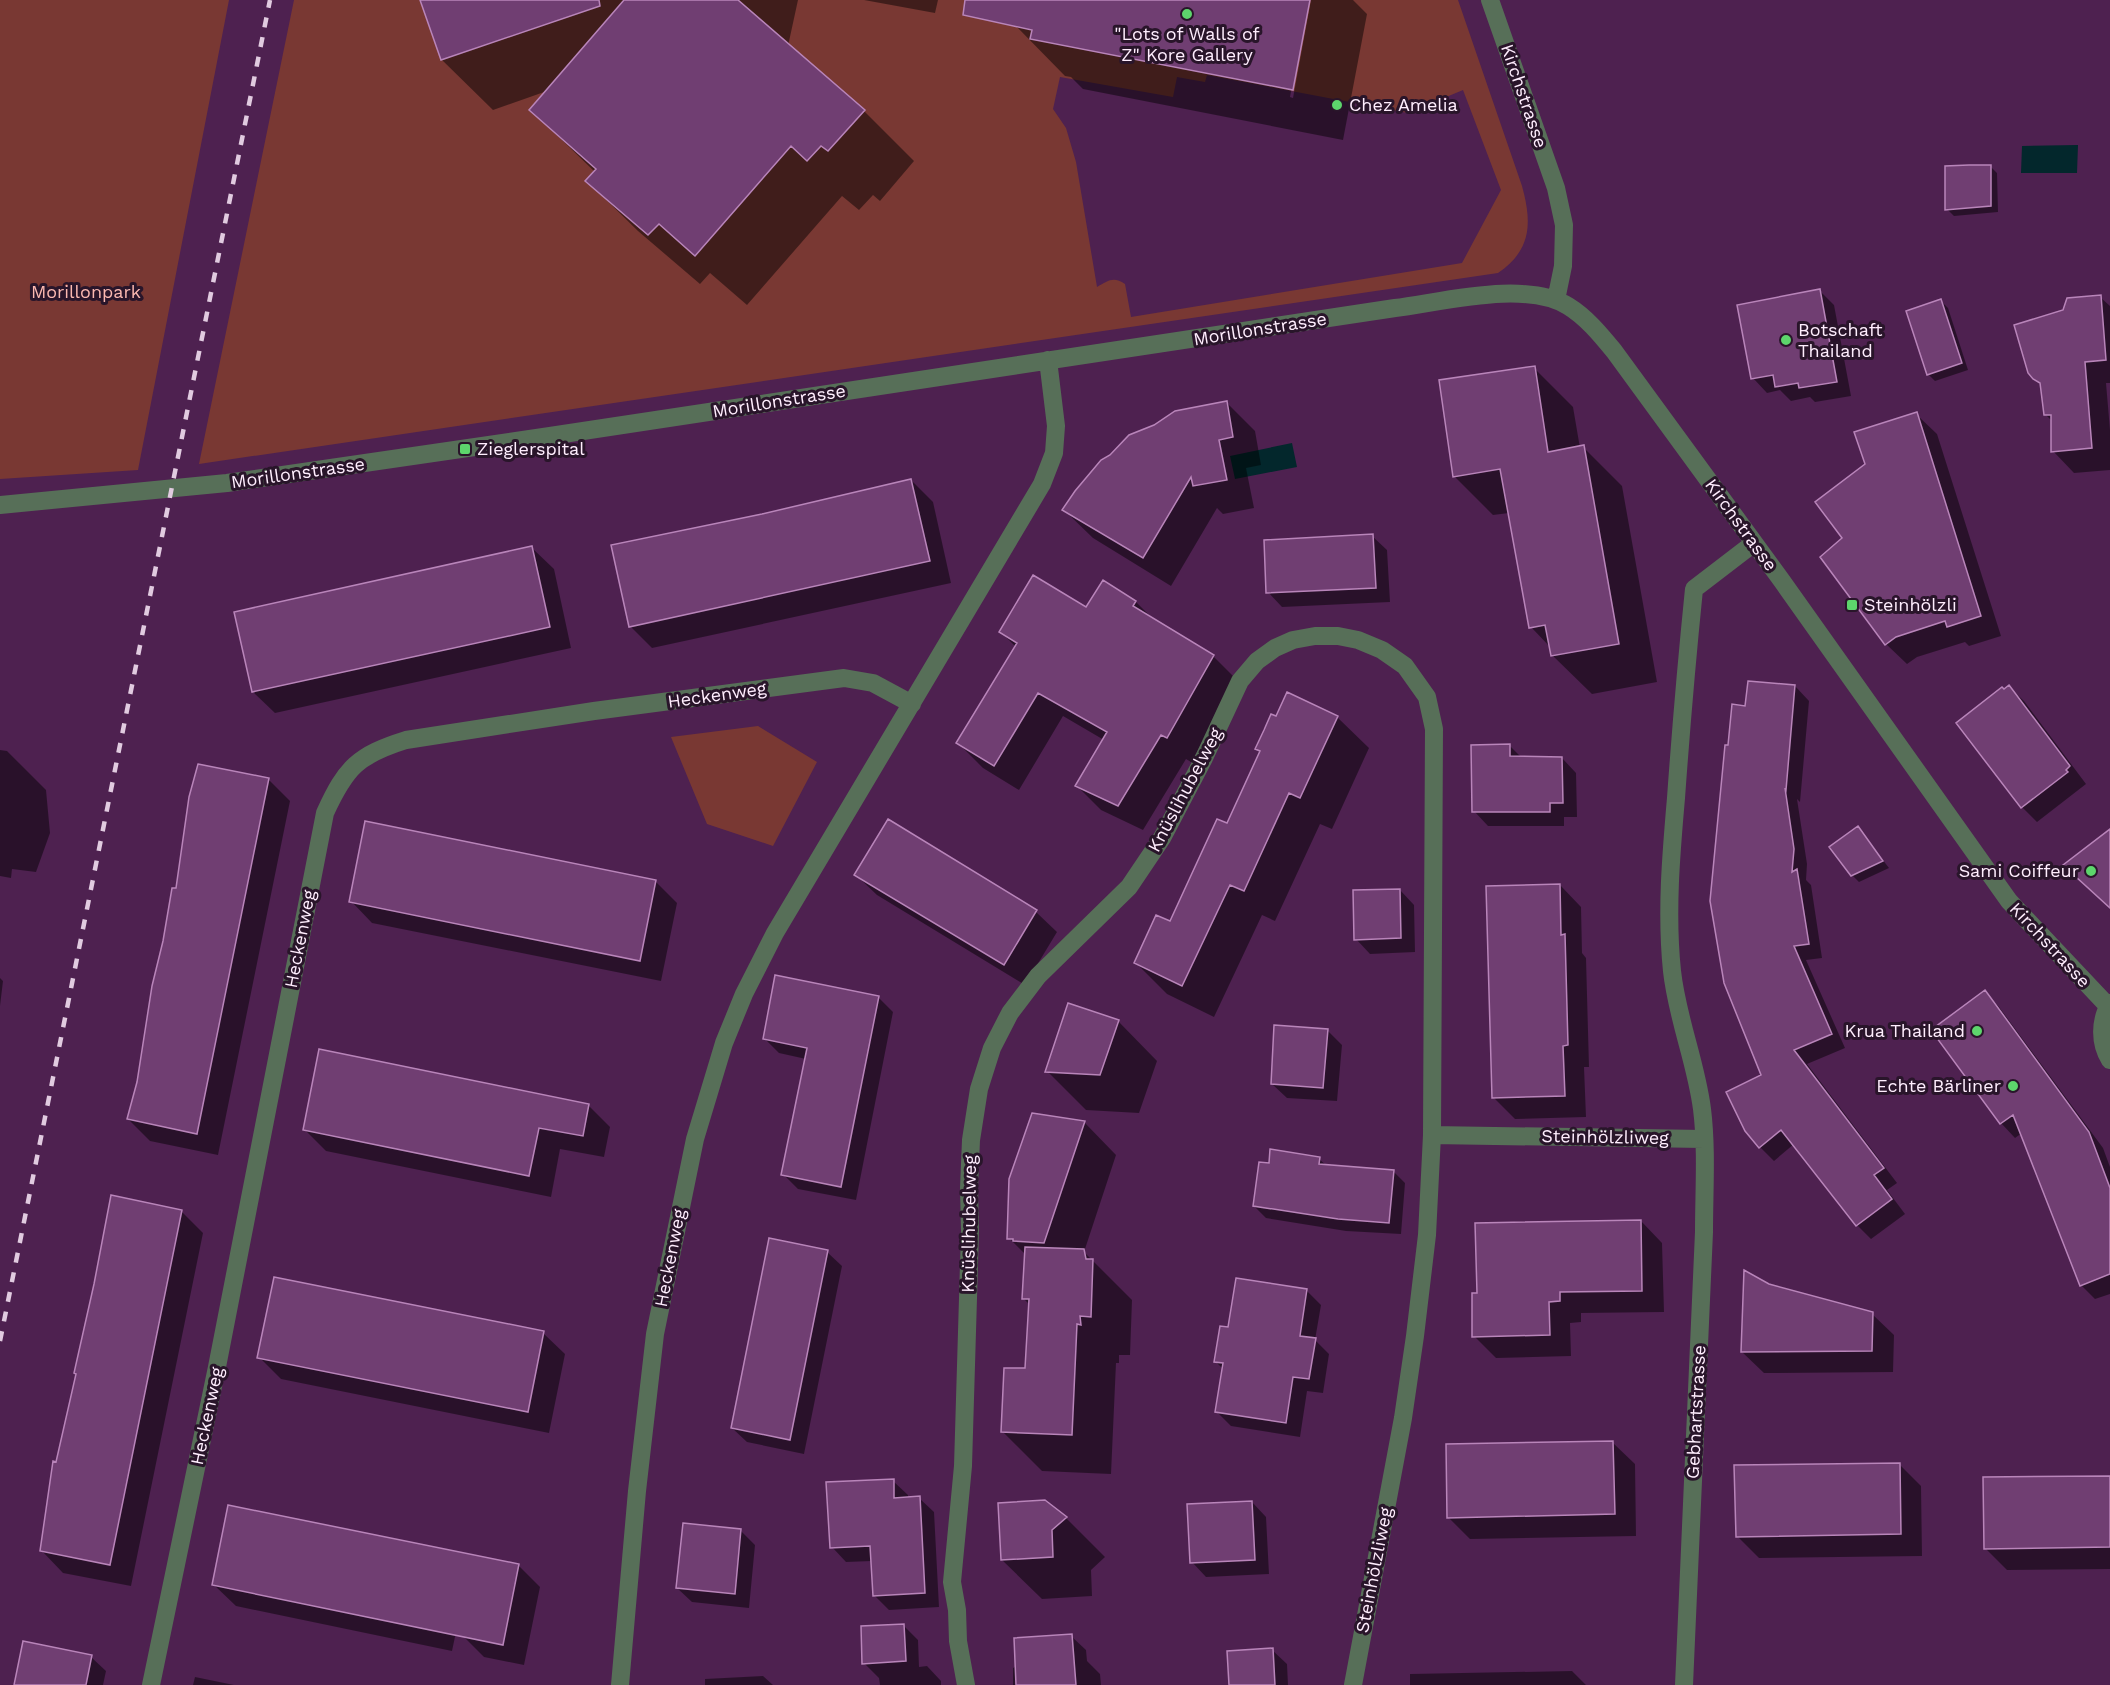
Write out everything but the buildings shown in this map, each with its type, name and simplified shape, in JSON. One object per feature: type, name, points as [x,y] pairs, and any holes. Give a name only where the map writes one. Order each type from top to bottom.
[{"type":"street","name":"Kirchstrasse","points":[[1490,0],[1556,189],[1564,225],[1563,266],[1556,300],[1582,316],[1614,351],[2009,900],[2109,1004],[2103,1022],[2102,1039],[2110,1060]]},
{"type":"street","name":"Morillonstrasse","points":[[0,505],[239,482],[1508,292],[1537,295],[1556,300]]},
{"type":"street","name":"Heckenweg","points":[[620,1685],[637,1491],[655,1334],[695,1139],[724,1043],[744,993],[775,933],[1046,474],[1054,453],[1056,426],[1047,360]]},
{"type":"street","points":[[1704,1138],[1696,1077],[1677,1003],[1672,971],[1670,932],[1671,857],[1683,698],[1694,589],[1754,543]]},
{"type":"street","name":"Knüslihubelweg","points":[[966,1685],[958,1641],[957,1610],[952,1582],[963,1466],[971,1140],[979,1089],[992,1048],[1010,1013],[1038,976],[1129,886],[1162,838],[1240,681],[1257,661],[1275,648],[1293,640],[1314,636],[1338,636],[1358,640],[1382,650],[1405,666],[1427,697],[1434,729],[1432,1135]]},
{"type":"street","name":"Heckenweg","points":[[151,1685],[214,1379],[325,813],[338,785],[355,764],[378,749],[406,740],[594,711],[844,678],[873,683],[912,704]]},
{"type":"street","name":"Steinhölzliweg","points":[[1353,1685],[1403,1418],[1415,1336],[1427,1235],[1432,1135],[1704,1138]]},
{"type":"street","name":"Gebhartstrasse","points":[[1684,1685],[1704,1232],[1704,1138]]},
{"type":"green space","name":"Morillonpark","points":[[0,0],[229,0],[138,470],[0,479]]},
{"type":"green space","points":[[294,0],[1458,0],[1525,199],[1528,223],[1523,245],[1518,255],[1498,273],[199,464]],"holes":[[[1207,75],[1408,113],[1463,90],[1501,190],[1462,263],[1131,317],[1125,284],[1114,280],[1097,287],[1076,162],[1066,128],[1053,109],[1060,77],[1173,97],[1177,77],[1205,82]]]},
{"type":"green space","points":[[758,726],[817,762],[773,846],[707,824],[671,737]]},
{"type":"shaded area","points":[[2078,145],[2077,173],[2021,173],[2022,146]]},
{"type":"shaded area","points":[[1292,443],[1297,467],[1235,479],[1230,456]]},
{"type":"railway","points":[[0,1341],[270,0]]},
{"type":"place","name":"\"Lots of Walls of Z\" Kore Gallery","points":[[1187,14]]},
{"type":"place","name":"Chez Amelia","points":[[1337,105]]},
{"type":"place","name":"Botschaft Thailand","points":[[1786,340]]},
{"type":"place","name":"Zieglerspital","points":[[465,449]]},
{"type":"place","name":"Steinhölzli","points":[[1852,605]]},
{"type":"place","name":"Sami Coiffeur","points":[[2091,871]]},
{"type":"place","name":"Krua Thailand","points":[[1977,1031]]},
{"type":"place","name":"Echte Bärliner","points":[[2013,1086]]}]
